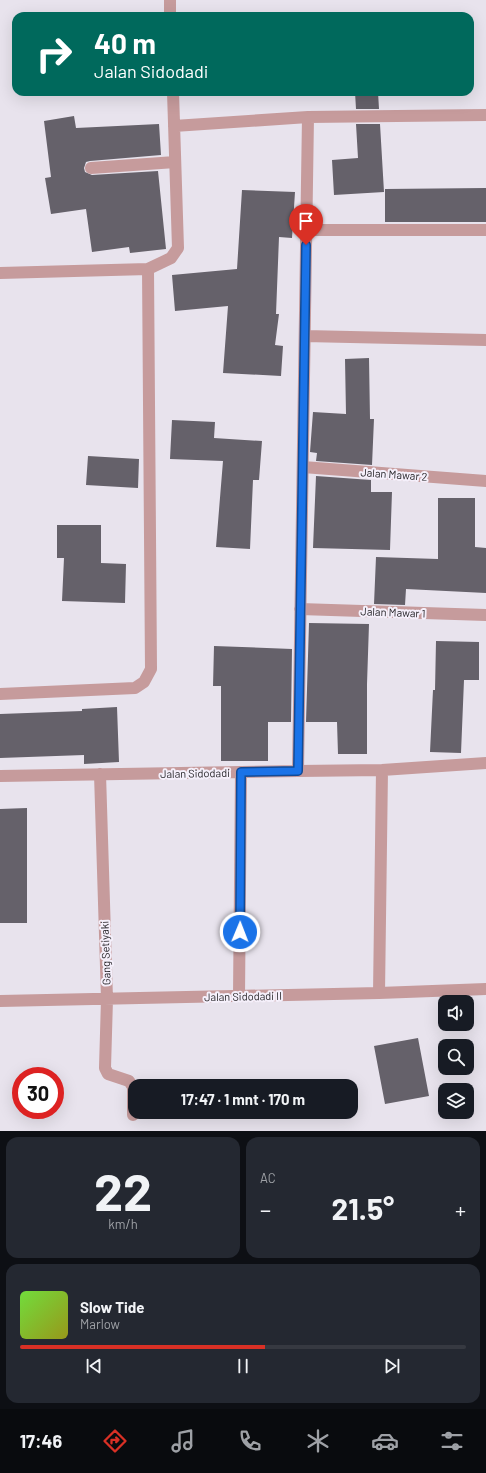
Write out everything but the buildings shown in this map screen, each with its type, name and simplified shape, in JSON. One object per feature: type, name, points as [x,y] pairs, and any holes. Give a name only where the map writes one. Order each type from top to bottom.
[{"type":"street","points":[[170,0],[170,12]]},
{"type":"street","points":[[0,273],[148,269],[170,258],[178,248],[173,96]]},
{"type":"street","points":[[174,126],[308,117],[486,115]]},
{"type":"street","points":[[298,771],[308,117]]},
{"type":"street","points":[[91,168],[175,162]]},
{"type":"street","points":[[306,230],[486,230]]},
{"type":"street","points":[[0,694],[135,688],[144,682],[151,669],[148,269]]},
{"type":"street","points":[[305,336],[486,340]]},
{"type":"street","name":"Jalan Mawar 2","points":[[303,467],[486,481]]},
{"type":"street","name":"Jalan Mawar 1","points":[[300,609],[486,615]]},
{"type":"street","name":"Jalan Sidodadi","points":[[0,776],[382,770],[486,763]]},
{"type":"street","points":[[379,993],[382,770]]},
{"type":"street","points":[[239,996],[241,772]]},
{"type":"street","name":"Gang Setiyaki","points":[[100,774],[107,999],[105,1068],[108,1074],[128,1081]]},
{"type":"street","name":"Jalan Sidodadi II","points":[[0,1001],[379,993],[486,989]]},
{"type":"route","points":[[240,932],[241,772],[298,771],[306,245]]}]
